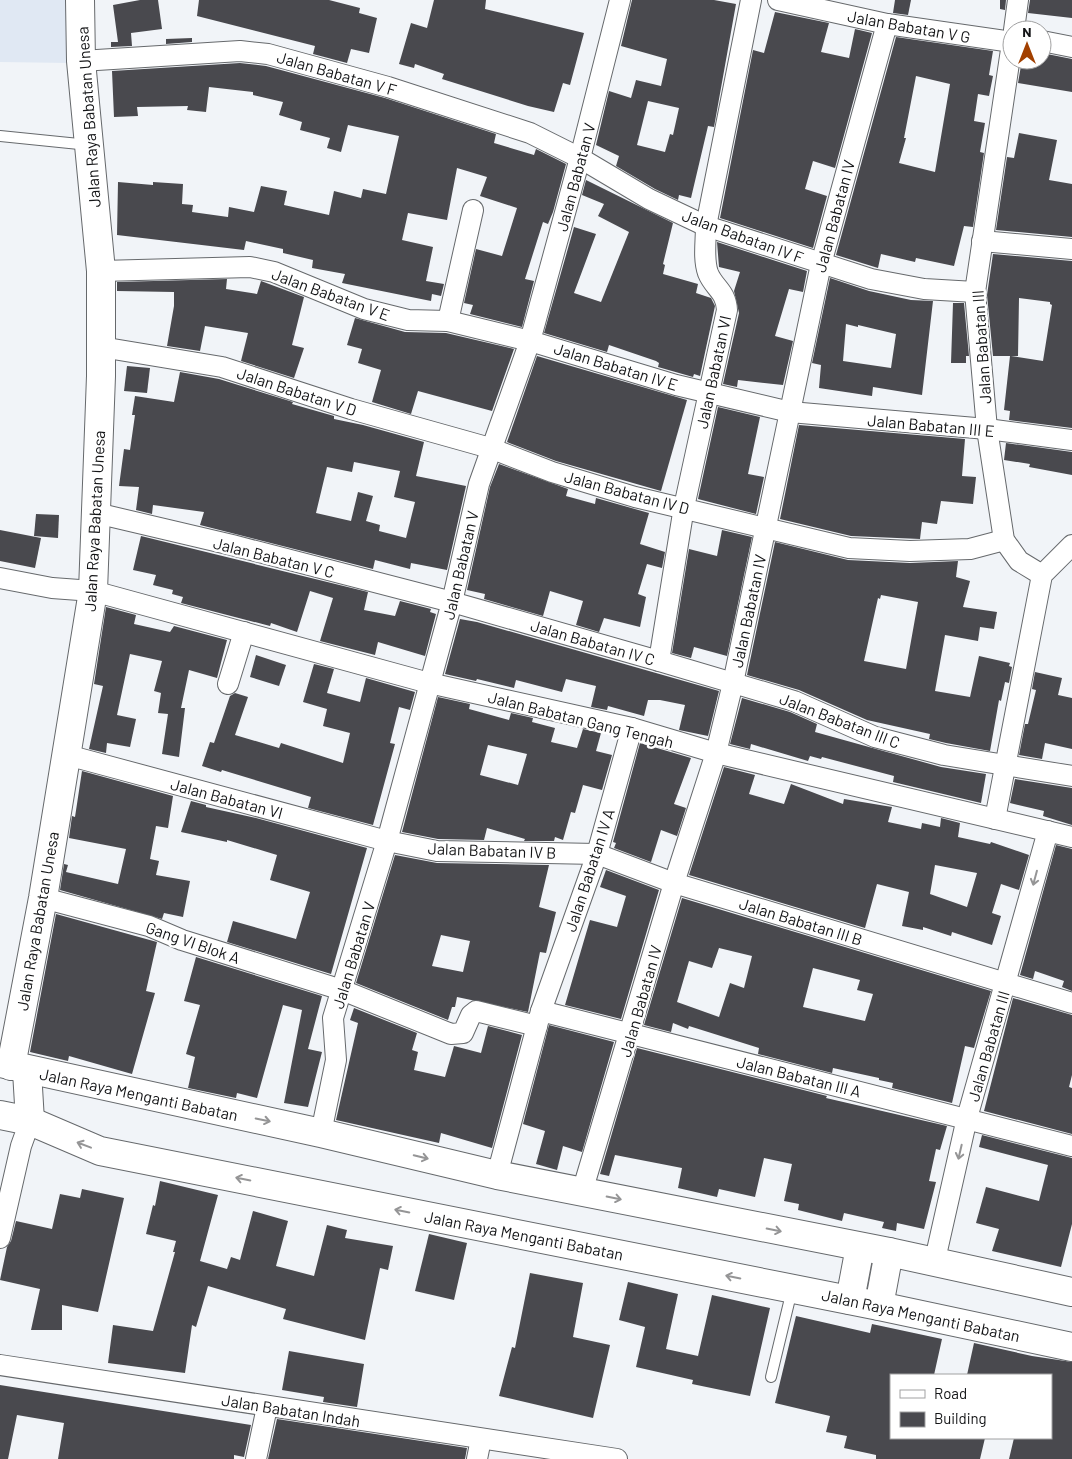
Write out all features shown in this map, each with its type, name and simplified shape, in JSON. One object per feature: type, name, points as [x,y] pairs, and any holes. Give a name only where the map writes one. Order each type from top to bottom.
[{"type":"main road","name":"Jalan Raya Babatan Unesa","points":[[12,1067],[43,898],[93,591],[101,347],[101,271],[81,61],[80,0]]},
{"type":"main road","name":"Jalan Raya Menganti Babatan","points":[[12,1067],[30,1121],[100,1151],[792,1289],[855,1273],[884,1278],[934,1264],[1070,1286]]},
{"type":"main road","name":"Jalan Raya Menganti Babatan","points":[[12,1067],[321,1133],[497,1175],[582,1192],[855,1273],[884,1278],[1072,1347]]},
{"type":"main road","points":[[0,1115],[30,1121]]},
{"type":"street","name":"Jalan Babatan V","points":[[321,1133],[336,1060],[333,1018],[388,841],[452,602],[478,484],[530,340],[580,158],[620,0]]},
{"type":"street","name":"Jalan Babatan VI","points":[[659,661],[684,507],[727,310],[724,294],[708,274],[706,264],[706,226],[750,0]]},
{"type":"street","name":"Jalan Babatan V G","points":[[778,0],[887,24],[1002,41]]},
{"type":"street","points":[[1015,20],[1018,0]]},
{"type":"street","name":"Jalan Babatan IV","points":[[582,1192],[631,1034],[674,884],[716,753],[733,683],[821,264],[887,24]]},
{"type":"street","points":[[1052,43],[1072,46]]},
{"type":"street","name":"Jalan Babatan V F","points":[[81,61],[240,51],[268,54],[388,87],[530,133],[580,158]]},
{"type":"street","name":"Jalan Babatan III","points":[[1008,70],[975,292],[987,429],[1004,540],[1019,561],[1042,575]]},
{"type":"street","name":"Jalan Babatan IV F","points":[[580,158],[649,199],[706,226],[821,264],[889,282],[924,289],[975,292]]},
{"type":"street","points":[[448,321],[473,210]]},
{"type":"street","points":[[982,241],[1072,249]]},
{"type":"street","name":"Jalan Babatan V E","points":[[101,271],[250,268],[274,272],[364,309],[408,320],[448,321],[530,340]]},
{"type":"street","name":"Jalan Babatan IV E","points":[[530,340],[708,393],[790,412]]},
{"type":"street","name":"Jalan Babatan V D","points":[[101,347],[222,367],[351,409],[490,448]]},
{"type":"street","name":"Jalan Babatan III E","points":[[790,412],[987,429],[1072,440]]},
{"type":"street","name":"Jalan Babatan IV D","points":[[490,448],[552,472],[635,497],[684,507],[849,548],[910,551],[970,549],[1004,540]]},
{"type":"street","name":"Jalan Babatan V C","points":[[96,512],[452,602]]},
{"type":"street","points":[[995,819],[1042,575],[1072,545]]},
{"type":"street","name":"Jalan Babatan Gang Tengah","points":[[0,578],[52,588],[93,591],[429,683],[632,728],[716,753],[1072,837]]},
{"type":"street","name":"Jalan Babatan IV C","points":[[452,602],[733,683]]},
{"type":"street","points":[[228,684],[244,632]]},
{"type":"street","name":"Jalan Babatan III C","points":[[733,683],[794,700],[875,737],[944,755],[1072,776]]},
{"type":"street","name":"Jalan Babatan IV A","points":[[497,1175],[539,1018],[597,854],[632,728]]},
{"type":"street","name":"Jalan Babatan VI","points":[[67,755],[388,841]]},
{"type":"street","name":"Jalan Babatan III","points":[[934,1264],[967,1118],[1048,831]]},
{"type":"street","name":"Jalan Babatan IV B","points":[[388,841],[437,851],[597,854]]},
{"type":"street","name":"Jalan Babatan III B","points":[[597,854],[674,884],[1072,1003]]},
{"type":"street","name":"Gang VI Blok A","points":[[43,898],[149,926],[182,940],[342,990]]},
{"type":"street","points":[[342,990],[451,1034],[463,1034],[471,1015],[476,1011],[539,1018],[631,1034]]},
{"type":"street","name":"Jalan Babatan III A","points":[[631,1034],[1072,1146]]},
{"type":"street","points":[[0,1238],[21,1146],[30,1121]]},
{"type":"street","name":"Jalan Babatan Indah","points":[[0,1365],[581,1456],[617,1459]]},
{"type":"street","points":[[256,1459],[267,1406]]},
{"type":"street","points":[[477,1459],[481,1439]]},
{"type":"lane","points":[[0,136],[90,145]]},
{"type":"lane","points":[[771,1377],[792,1289]]},
{"type":"shaded area","points":[[0,0],[70,0],[69,63],[0,62]]},
{"type":"building","points":[[140,0],[158,0],[162,29],[131,33],[132,46],[111,47],[111,42],[118,42],[113,5]]},
{"type":"building","points":[[199,0],[329,0],[360,8],[359,13],[377,18],[369,53],[351,49],[347,63],[313,54],[315,46],[197,16]]},
{"type":"building","points":[[434,0],[486,0],[485,9],[584,33],[570,85],[563,83],[554,112],[528,106],[442,79],[444,74],[415,64],[414,68],[399,64],[411,23],[427,28]]},
{"type":"building","points":[[632,0],[714,0],[736,4],[714,127],[708,126],[691,198],[679,195],[678,200],[655,189],[616,166],[619,156],[596,145],[609,91],[631,98],[636,80],[661,86],[667,59],[621,46]],"holes":[[[648,101],[679,108],[673,135],[670,134],[665,152],[637,145]]]},
{"type":"building","points":[[895,0],[911,0],[908,15],[893,13]]},
{"type":"building","points":[[1000,0],[1006,0],[1005,10],[1000,9]]},
{"type":"building","points":[[1030,0],[1072,0],[1072,18],[1028,13]]},
{"type":"building","points":[[775,12],[829,23],[821,52],[849,58],[855,29],[872,33],[835,168],[813,161],[805,189],[827,196],[813,248],[720,218],[753,50],[764,53]]},
{"type":"building","points":[[896,37],[993,51],[989,75],[993,76],[989,96],[978,94],[974,121],[985,123],[980,152],[984,153],[973,227],[964,226],[954,266],[916,258],[915,262],[881,254],[878,268],[836,255]],"holes":[[[916,76],[950,84],[935,172],[899,163],[906,138],[904,138]]]},
{"type":"building","points":[[192,38],[192,42],[166,44],[166,39]]},
{"type":"building","points":[[1052,55],[1072,59],[1072,92],[1018,83],[1020,70],[1052,70]]},
{"type":"building","points":[[240,63],[266,66],[385,98],[496,134],[494,143],[534,155],[536,149],[566,164],[553,212],[548,224],[543,222],[525,279],[534,281],[522,327],[470,314],[473,305],[464,303],[476,249],[502,256],[517,208],[480,196],[487,177],[457,168],[447,220],[408,213],[402,240],[433,247],[426,281],[444,284],[441,296],[432,294],[431,301],[342,283],[345,274],[312,268],[313,260],[283,253],[283,249],[246,241],[244,250],[117,235],[118,182],[153,185],[153,182],[183,184],[182,204],[193,205],[192,212],[228,217],[229,207],[254,212],[261,186],[287,191],[284,205],[329,215],[334,191],[361,198],[363,189],[386,194],[399,136],[348,125],[341,152],[327,148],[330,138],[300,130],[302,122],[279,115],[283,102],[253,95],[253,92],[209,87],[206,112],[187,110],[188,106],[137,107],[138,116],[114,117],[112,71]]},
{"type":"building","points":[[1019,133],[1057,140],[1049,180],[1072,184],[1072,237],[996,230],[1007,157],[1014,158]]},
{"type":"building","points":[[586,180],[673,223],[663,264],[665,265],[663,274],[698,284],[696,293],[711,298],[715,306],[700,376],[694,374],[693,377],[658,367],[659,363],[656,361],[609,345],[607,352],[544,333],[574,227],[596,234],[574,293],[601,302],[629,232],[598,216],[604,204],[582,195]]},
{"type":"building","points":[[717,242],[807,271],[803,292],[789,289],[775,336],[793,341],[783,385],[738,380],[737,387],[723,384],[739,313],[734,291],[740,272],[719,267]]},
{"type":"building","points":[[993,254],[1072,261],[1072,428],[1009,420],[1010,411],[1004,410],[1010,356],[993,356],[987,295]],"holes":[[[1019,298],[1050,302],[1052,305],[1043,361],[1011,356],[1018,356]]]},
{"type":"building","points":[[830,278],[869,291],[911,300],[933,301],[922,395],[873,387],[872,396],[819,388],[821,365],[812,363]],"holes":[[[846,324],[858,327],[858,325],[896,334],[891,368],[843,361]]]},
{"type":"building","points":[[227,279],[226,289],[257,294],[261,281],[304,297],[292,345],[304,348],[294,378],[241,361],[248,333],[205,326],[200,351],[167,346],[174,306],[174,292],[117,291],[117,282]]},
{"type":"building","points":[[953,303],[964,303],[969,356],[966,356],[966,363],[951,363]]},
{"type":"building","points":[[355,318],[405,332],[446,333],[514,349],[492,411],[418,391],[411,414],[372,402],[381,370],[358,363],[362,349],[347,345]]},
{"type":"building","points":[[537,356],[687,400],[661,491],[556,461],[507,442]]},
{"type":"building","points":[[127,366],[150,368],[147,393],[124,391]]},
{"type":"building","points":[[180,372],[219,379],[334,416],[334,419],[424,442],[416,476],[466,486],[447,570],[411,563],[410,569],[375,560],[373,569],[200,525],[204,512],[153,505],[152,514],[136,510],[139,487],[119,486],[124,449],[130,450],[135,415],[132,415],[135,396],[174,402]],"holes":[[[354,462],[400,471],[394,497],[415,502],[406,538],[379,531],[380,525],[366,521],[373,496],[358,492],[351,521],[316,513],[327,467],[352,472]]]},
{"type":"building","points":[[718,407],[760,417],[748,474],[764,477],[756,514],[698,499]]},
{"type":"building","points":[[799,425],[965,439],[962,476],[976,477],[973,504],[941,501],[937,524],[922,522],[920,539],[851,536],[780,519]]},
{"type":"building","points":[[1006,443],[1072,452],[1072,475],[1029,467],[1030,464],[1004,460]]},
{"type":"building","points":[[499,464],[568,489],[566,496],[595,504],[596,498],[649,513],[640,544],[665,552],[662,568],[647,564],[638,594],[646,597],[640,627],[604,618],[599,632],[576,625],[583,601],[550,591],[543,616],[484,599],[485,594],[467,590],[490,487]]},
{"type":"building","points":[[36,514],[59,515],[58,538],[34,536]]},
{"type":"building","points":[[0,530],[41,538],[35,568],[0,561]]},
{"type":"building","points":[[722,530],[752,537],[727,656],[694,647],[691,658],[672,653],[689,549],[717,556]]},
{"type":"building","points":[[141,536],[368,592],[364,610],[395,616],[400,601],[431,609],[430,612],[436,614],[425,656],[378,642],[375,655],[320,641],[333,598],[310,591],[297,632],[271,623],[270,626],[181,603],[183,597],[172,594],[173,590],[153,585],[156,575],[133,570]]},
{"type":"building","points":[[775,542],[848,560],[910,563],[958,561],[956,577],[970,581],[963,607],[997,612],[994,629],[980,627],[978,641],[945,635],[935,691],[970,697],[979,656],[1010,663],[1009,666],[1012,667],[1009,683],[1005,682],[1001,701],[999,700],[990,751],[929,739],[930,734],[867,720],[799,690],[747,675]],"holes":[[[881,595],[918,602],[906,669],[864,661],[878,598],[880,599]]]},
{"type":"building","points":[[106,607],[136,615],[134,624],[170,632],[174,626],[227,640],[217,678],[189,670],[181,708],[185,708],[179,757],[162,754],[168,714],[158,713],[161,693],[154,691],[162,661],[130,654],[117,715],[136,719],[130,747],[107,743],[106,753],[89,749],[103,686],[94,684]]},
{"type":"building","points":[[460,619],[477,622],[719,691],[708,736],[679,730],[685,705],[660,700],[648,700],[644,716],[608,706],[607,710],[591,707],[596,686],[566,679],[562,692],[516,680],[514,688],[445,674]]},
{"type":"building","points":[[256,655],[286,665],[279,686],[250,677]]},
{"type":"building","points":[[314,664],[334,669],[327,693],[360,702],[366,678],[415,692],[410,710],[399,707],[390,743],[395,744],[373,825],[308,808],[311,797],[222,770],[221,772],[202,766],[210,742],[214,743],[230,696],[235,693],[248,697],[235,735],[279,748],[281,743],[343,763],[350,733],[323,726],[327,709],[303,702]]},
{"type":"building","points":[[1035,672],[1062,678],[1058,695],[1072,698],[1072,749],[1045,743],[1042,759],[1019,755],[1025,724],[1028,724],[1036,690],[1032,689]]},
{"type":"building","points":[[438,697],[470,704],[469,709],[509,720],[511,713],[533,718],[532,722],[555,728],[551,742],[577,748],[583,729],[601,733],[596,751],[612,755],[602,790],[583,785],[575,813],[571,812],[563,840],[555,837],[554,841],[524,841],[525,839],[487,828],[484,840],[438,839],[402,832]],"holes":[[[488,745],[527,754],[518,785],[480,775]]]},
{"type":"building","points":[[742,698],[790,712],[817,724],[815,732],[941,767],[986,774],[981,803],[893,782],[894,776],[822,757],[821,759],[810,756],[808,761],[751,744],[750,749],[730,744]]},
{"type":"building","points":[[640,743],[691,758],[674,804],[686,808],[677,836],[661,830],[651,862],[614,848],[616,843],[613,842]]},
{"type":"building","points":[[724,767],[755,775],[749,794],[784,804],[791,784],[843,804],[844,799],[892,807],[888,822],[921,829],[922,823],[940,827],[941,818],[960,823],[958,837],[990,844],[991,842],[1029,855],[1019,890],[1001,884],[992,913],[1001,916],[992,945],[952,932],[951,936],[923,927],[923,930],[902,926],[909,892],[877,884],[865,928],[689,875]],"holes":[[[935,865],[977,873],[967,907],[930,894]]]},
{"type":"building","points":[[82,771],[173,796],[168,828],[156,826],[150,859],[159,861],[156,875],[190,881],[183,917],[164,913],[162,919],[60,890],[64,864],[68,865],[66,872],[118,884],[126,849],[69,838],[72,816],[75,817]]},
{"type":"building","points":[[1015,779],[1072,788],[1072,825],[1043,816],[1044,811],[1010,803]]},
{"type":"building","points":[[191,801],[206,805],[206,807],[256,818],[367,848],[331,974],[227,942],[233,921],[296,939],[310,892],[270,880],[277,855],[227,840],[227,842],[181,832]]},
{"type":"building","points":[[1056,845],[1072,849],[1072,991],[1062,987],[1064,981],[1035,971],[1033,979],[1020,975]]},
{"type":"building","points":[[395,855],[437,863],[549,865],[539,907],[556,912],[546,953],[540,952],[528,1012],[457,997],[455,1007],[452,1007],[448,1020],[356,983]],"holes":[[[441,935],[470,941],[463,972],[432,966]]]},
{"type":"building","points":[[606,870],[659,890],[621,1019],[565,1005],[590,920],[617,927],[626,896],[600,887]]},
{"type":"building","points":[[682,898],[991,991],[974,1048],[965,1046],[952,1103],[892,1088],[893,1083],[879,1080],[879,1078],[833,1068],[832,1073],[758,1054],[759,1048],[689,1026],[688,1029],[673,1023],[671,1032],[644,1025]],"holes":[[[719,948],[752,956],[744,988],[730,983],[719,1017],[677,1002],[689,961],[712,968]],[[813,968],[860,980],[857,990],[873,994],[865,1021],[803,1007]]]},
{"type":"building","points":[[56,914],[157,942],[146,991],[155,993],[132,1074],[69,1056],[68,1061],[30,1052]]},
{"type":"building","points":[[196,957],[322,996],[308,1049],[322,1052],[308,1107],[284,1103],[302,1010],[283,1005],[257,1098],[237,1093],[236,1098],[188,1088],[195,1057],[186,1054],[200,1005],[184,1001]]},
{"type":"building","points":[[1013,998],[1072,1015],[1072,1075],[1069,1087],[1072,1088],[1072,1134],[984,1111]]},
{"type":"building","points":[[354,1008],[417,1033],[412,1050],[418,1052],[414,1070],[445,1077],[454,1046],[481,1053],[488,1026],[522,1035],[492,1148],[441,1133],[439,1143],[336,1120],[358,1023],[350,1020]]},
{"type":"building","points":[[549,1025],[614,1042],[582,1152],[563,1146],[557,1170],[536,1164],[545,1131],[523,1124]]},
{"type":"building","points":[[637,1048],[827,1096],[826,1098],[947,1126],[940,1150],[936,1149],[929,1181],[936,1182],[924,1229],[897,1223],[896,1231],[882,1228],[884,1222],[844,1213],[842,1221],[798,1210],[799,1204],[784,1201],[792,1164],[764,1158],[755,1197],[719,1189],[717,1197],[678,1188],[682,1168],[615,1155],[609,1176],[600,1174]]},
{"type":"building","points":[[982,1135],[1072,1158],[1072,1224],[1061,1267],[992,1251],[999,1229],[976,1223],[986,1187],[1039,1201],[1048,1165],[979,1147]]},
{"type":"building","points":[[160,1181],[218,1195],[200,1261],[227,1269],[231,1257],[240,1260],[253,1211],[288,1221],[276,1266],[314,1276],[327,1225],[347,1230],[345,1238],[393,1246],[388,1270],[380,1268],[365,1340],[283,1319],[286,1309],[208,1286],[196,1327],[192,1325],[185,1373],[108,1363],[113,1325],[153,1331],[175,1252],[173,1252],[176,1241],[146,1234],[153,1205],[155,1206]]},
{"type":"building","points":[[82,1189],[124,1198],[98,1312],[62,1305],[62,1330],[31,1330],[40,1289],[0,1280],[7,1247],[11,1241],[16,1221],[52,1229],[60,1194],[80,1198]]},
{"type":"building","points":[[429,1234],[467,1243],[454,1300],[415,1291]]},
{"type":"building","points":[[530,1273],[583,1283],[573,1337],[610,1345],[593,1418],[499,1396],[512,1347],[515,1348]]},
{"type":"building","points":[[628,1282],[678,1294],[666,1349],[698,1356],[712,1295],[770,1308],[750,1396],[692,1384],[693,1380],[636,1367],[645,1327],[619,1320]]},
{"type":"building","points":[[796,1316],[870,1333],[872,1324],[942,1339],[934,1374],[890,1374],[890,1439],[985,1439],[980,1459],[876,1459],[876,1455],[844,1448],[847,1436],[826,1432],[830,1416],[775,1403]]},
{"type":"building","points":[[974,1343],[1032,1356],[1072,1362],[1072,1459],[1009,1459],[1014,1439],[1052,1439],[1052,1374],[967,1374]]},
{"type":"building","points":[[289,1351],[364,1364],[357,1407],[323,1402],[324,1397],[282,1390]]},
{"type":"building","points":[[0,1385],[251,1425],[244,1457],[234,1455],[234,1459],[58,1459],[64,1423],[17,1415],[8,1459],[0,1459]]},
{"type":"building","points":[[277,1419],[467,1448],[465,1459],[268,1459]]}]
